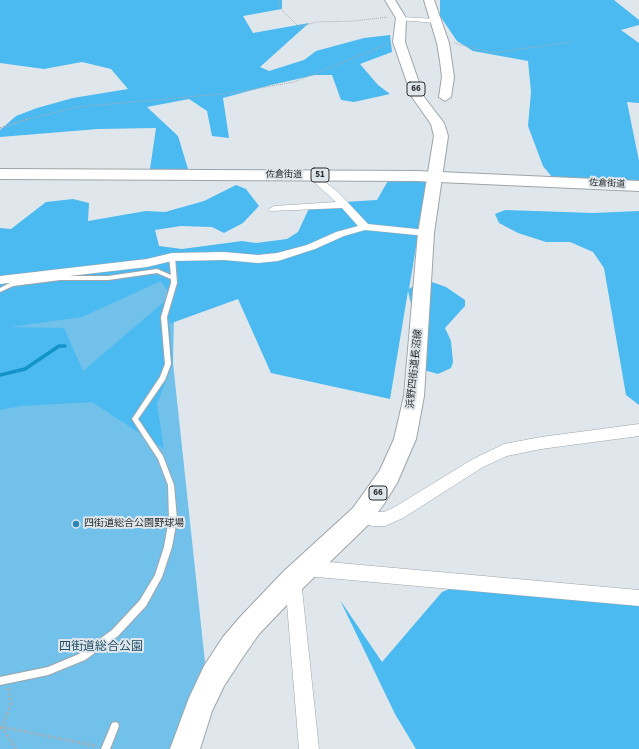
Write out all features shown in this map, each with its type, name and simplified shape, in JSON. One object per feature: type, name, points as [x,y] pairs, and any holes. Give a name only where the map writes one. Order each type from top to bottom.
[{"type":"highway","name":"佐倉街道","points":[[0,174],[436,177],[639,186]]},
{"type":"main road","points":[[390,0],[400,17]]},
{"type":"main road","points":[[428,0],[442,43],[448,77],[444,97]]},
{"type":"main road","name":"浜野四街道長沼線","points":[[185,749],[199,708],[214,676],[232,647],[250,625],[299,574],[361,516],[389,476],[402,446],[409,423],[414,396],[426,233],[436,177],[441,136],[440,130],[418,97],[399,42],[400,17]]},
{"type":"street","points":[[400,17],[436,21]]},
{"type":"street","points":[[316,175],[320,183],[345,205],[365,227]]},
{"type":"street","points":[[274,209],[345,205]]},
{"type":"street","points":[[0,280],[147,263],[172,257],[224,256],[258,259],[278,257],[312,247],[340,234],[365,227],[426,233]]},
{"type":"street","points":[[361,516],[373,519],[385,519],[478,463],[504,450],[541,443],[639,430]]},
{"type":"street","points":[[309,749],[299,574],[639,598]]},
{"type":"lane","points":[[4,681],[48,671],[82,657],[115,633],[143,603],[158,577],[168,547],[173,518],[171,485],[161,458],[135,419],[163,378],[168,364],[164,317],[174,283],[172,257]]},
{"type":"lane","points":[[0,290],[12,284],[60,278],[108,278],[157,271],[174,278]]},
{"type":"lane","points":[[105,748],[115,726]]},
{"type":"path","points":[[280,0],[278,6],[299,26],[316,22],[354,21],[400,17]]},
{"type":"path","points":[[0,128],[42,115],[77,107],[232,93],[281,85],[315,75],[374,48],[399,42]]},
{"type":"path","points":[[442,43],[461,44],[489,52],[499,52],[571,42]]},
{"type":"path","points":[[1,728],[11,704],[4,681]]},
{"type":"path","points":[[1,728],[105,748]]},
{"type":"path","points":[[1,728],[16,749]]},
{"type":"green space","name":"四街道総合公園","points":[[175,268],[173,363],[205,662],[178,749],[0,749],[0,289]]},
{"type":"shaded area","points":[[0,0],[282,0],[282,9],[243,16],[253,33],[309,23],[260,67],[269,71],[304,60],[316,51],[364,38],[390,35],[392,52],[360,64],[378,85],[390,94],[354,102],[341,100],[332,75],[315,75],[223,98],[229,138],[212,136],[207,111],[189,99],[147,107],[178,136],[188,169],[150,169],[156,128],[98,129],[0,137],[0,130],[16,116],[37,108],[73,98],[128,89],[111,69],[82,62],[44,69],[0,63]]},
{"type":"shaded area","points":[[440,0],[614,0],[639,20],[639,25],[621,30],[639,43],[639,103],[627,102],[639,161],[639,181],[552,177],[543,166],[528,126],[531,92],[528,61],[473,51],[457,41],[440,16]]},
{"type":"shaded area","points":[[389,179],[427,181],[409,289],[417,284],[429,281],[446,287],[465,300],[465,306],[445,328],[451,341],[453,362],[451,368],[438,374],[417,368],[412,308],[408,291],[390,399],[271,373],[238,299],[169,324],[173,363],[157,404],[164,449],[92,402],[22,406],[0,410],[0,228],[11,229],[46,202],[73,199],[89,203],[88,221],[146,211],[165,212],[204,201],[236,185],[246,189],[259,206],[243,223],[224,233],[212,227],[181,226],[155,230],[159,246],[182,249],[242,241],[256,243],[287,239],[298,232],[311,204],[377,200]],"holes":[[[161,281],[171,296],[83,371],[64,328],[10,327],[82,317]]]},
{"type":"shaded area","points":[[505,210],[593,213],[639,211],[639,405],[626,395],[604,268],[593,252],[570,242],[546,242],[518,233],[499,223],[495,214]]},
{"type":"shaded area","points":[[480,576],[639,604],[639,749],[416,749],[395,714],[340,600],[382,662],[442,592]]},
{"type":"waterway","points":[[0,375],[25,369],[59,346],[65,346]]},
{"type":"place","name":"四街道総合公園野球場","points":[[76,524]]}]
